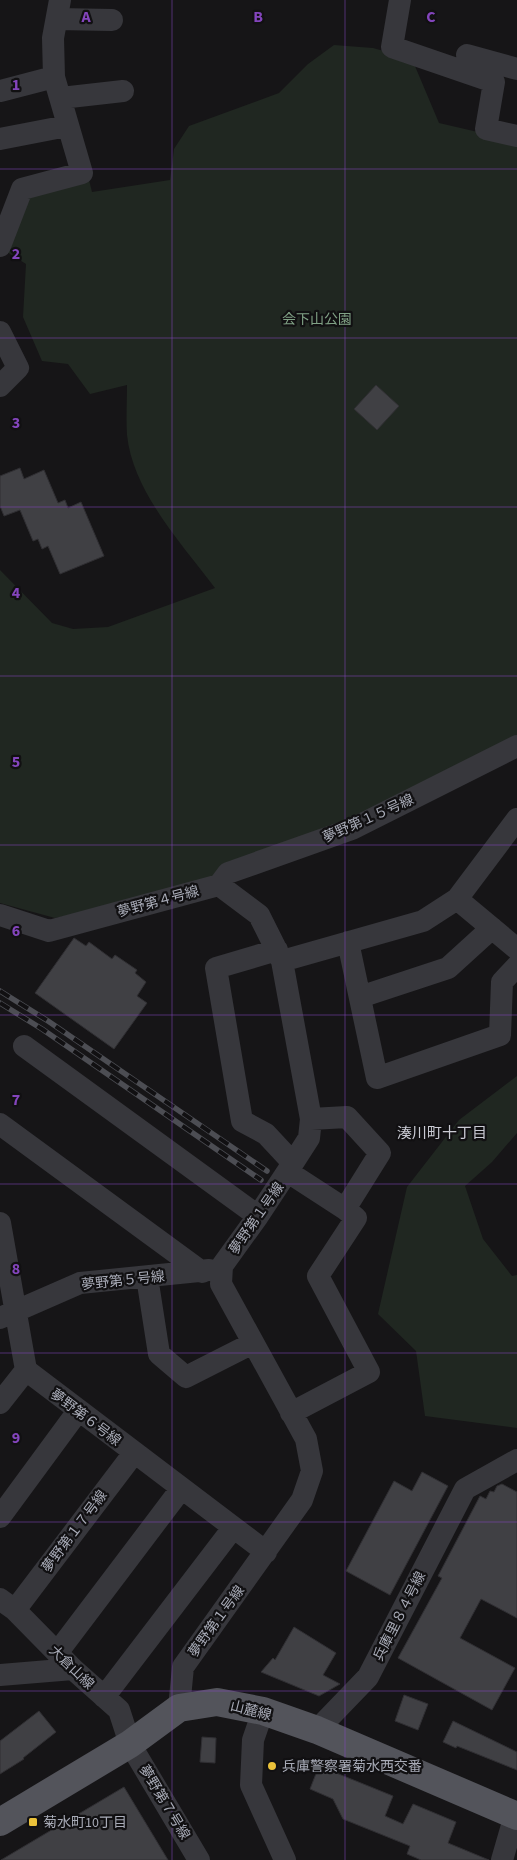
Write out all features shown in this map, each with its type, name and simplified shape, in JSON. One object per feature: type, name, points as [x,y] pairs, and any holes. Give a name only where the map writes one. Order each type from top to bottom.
[{"type":"main road","name":"山麓線","points":[[0,1822],[130,1744],[179,1708],[217,1702],[263,1711],[317,1730],[516,1815]]},
{"type":"street","points":[[400,0],[392,47],[494,82],[486,129],[517,136]]},
{"type":"street","points":[[0,246],[11,191],[82,174],[54,77],[53,38],[58,9],[112,20]]},
{"type":"street","points":[[467,55],[517,70]]},
{"type":"street","points":[[0,90],[54,77]]},
{"type":"street","points":[[61,98],[123,91]]},
{"type":"street","points":[[0,139],[67,126]]},
{"type":"street","points":[[0,332],[18,368],[0,386]]},
{"type":"street","name":"夢野第１５号線","points":[[219,884],[228,873],[352,829],[517,746]]},
{"type":"street","points":[[291,1413],[369,1372],[318,1276],[356,1218],[291,1168],[266,1134],[242,1121],[216,968],[348,942],[423,921],[457,899],[517,820]]},
{"type":"street","points":[[219,884],[259,915],[280,955]]},
{"type":"street","name":"夢野第４号線","points":[[0,915],[49,931],[219,884]]},
{"type":"street","points":[[457,899],[517,949]]},
{"type":"street","points":[[360,997],[448,968],[492,928]]},
{"type":"street","points":[[348,942],[377,1078],[500,1035],[502,982],[517,966]]},
{"type":"street","name":"夢野第１号線","points":[[179,1708],[183,1667],[302,1500],[312,1470],[306,1439],[212,1269],[258,1216],[309,1138],[311,1119],[280,955]]},
{"type":"street","points":[[24,1046],[258,1216]]},
{"type":"street","points":[[311,1119],[347,1118],[380,1154],[345,1209]]},
{"type":"street","points":[[0,1124],[212,1269]]},
{"type":"street","points":[[0,1223],[8,1315],[26,1370],[0,1403]]},
{"type":"street","name":"夢野第５号線","points":[[8,1315],[80,1283],[212,1269]]},
{"type":"street","points":[[146,1277],[159,1354],[186,1377],[253,1343]]},
{"type":"street","name":"夢野第６号線","points":[[26,1370],[266,1552]]},
{"type":"street","points":[[0,1517],[78,1411]]},
{"type":"street","name":"夢野第１７号線","points":[[7,1604],[134,1453]]},
{"type":"street","name":"兵庫里８４号線","points":[[317,1730],[368,1677],[465,1489],[517,1460]]},
{"type":"street","points":[[0,1675],[65,1661],[181,1489]]},
{"type":"street","points":[[104,1697],[232,1528]]},
{"type":"street","name":"大倉山線","points":[[7,1604],[118,1710],[130,1744]]},
{"type":"street","points":[[263,1711],[253,1740],[252,1785],[284,1860]]},
{"type":"street","name":"夢野第７号線","points":[[130,1744],[199,1860]]},
{"type":"street","points":[[502,1860],[516,1815]]},
{"type":"green space","name":"会下山公園","points":[[334,45],[373,48],[412,59],[439,123],[517,141],[517,740],[350,823],[200,881],[109,907],[55,918],[0,903],[0,570],[52,623],[73,629],[108,627],[215,588],[174,535],[149,497],[139,477],[131,456],[127,435],[127,385],[90,394],[68,364],[42,361],[23,317],[26,264],[4,250],[29,191],[88,176],[92,192],[170,180],[174,149],[189,126],[279,93],[308,64]]},
{"type":"green space","points":[[517,1076],[517,1133],[492,1162],[465,1186],[483,1239],[512,1276],[517,1275],[517,1428],[425,1416],[416,1351],[378,1314],[407,1187],[459,1120]]},
{"type":"building","points":[[376,385],[399,406],[377,430],[354,409]]},
{"type":"building","points":[[20,468],[24,479],[44,470],[58,503],[65,500],[68,508],[81,502],[104,556],[60,574],[48,546],[42,549],[38,539],[33,541],[20,510],[4,516],[0,506],[0,476]]},
{"type":"building","points":[[74,938],[86,946],[89,942],[112,959],[115,955],[137,970],[135,973],[146,982],[137,996],[147,1003],[114,1049],[35,993]]},
{"type":"building","points":[[422,1472],[448,1486],[390,1595],[346,1571],[394,1481],[412,1491]]},
{"type":"building","points":[[502,1484],[517,1492],[517,1618],[481,1599],[460,1638],[515,1668],[492,1710],[398,1658],[442,1578],[438,1576],[480,1496],[486,1499],[490,1491],[494,1492],[497,1486]]},
{"type":"building","points":[[294,1627],[336,1653],[323,1675],[340,1684],[319,1696],[261,1672],[273,1658],[275,1660]]},
{"type":"building","points":[[404,1695],[428,1704],[418,1730],[395,1721]]},
{"type":"building","points":[[39,1711],[56,1732],[24,1759],[0,1774],[0,1741]]},
{"type":"building","points":[[453,1721],[517,1752],[517,1770],[443,1742]]},
{"type":"building","points":[[202,1737],[216,1738],[215,1763],[200,1762]]},
{"type":"building","points":[[319,1766],[393,1796],[385,1816],[403,1824],[413,1804],[456,1822],[448,1843],[489,1860],[421,1860],[407,1854],[410,1846],[343,1819],[333,1799],[310,1789]]},
{"type":"building","points":[[124,1787],[168,1860],[1,1860]]},
{"type":"railway","points":[[0,991],[48,1021],[267,1171]]},
{"type":"railway","points":[[0,1003],[42,1029],[261,1180]]},
{"type":"place","name":"兵庫警察署菊水西交番","points":[[272,1766]]},
{"type":"place","name":"菊水町10丁目","points":[[33,1822]]},
{"type":"district","name":"湊川町十丁目","points":[[442,1133]]}]
